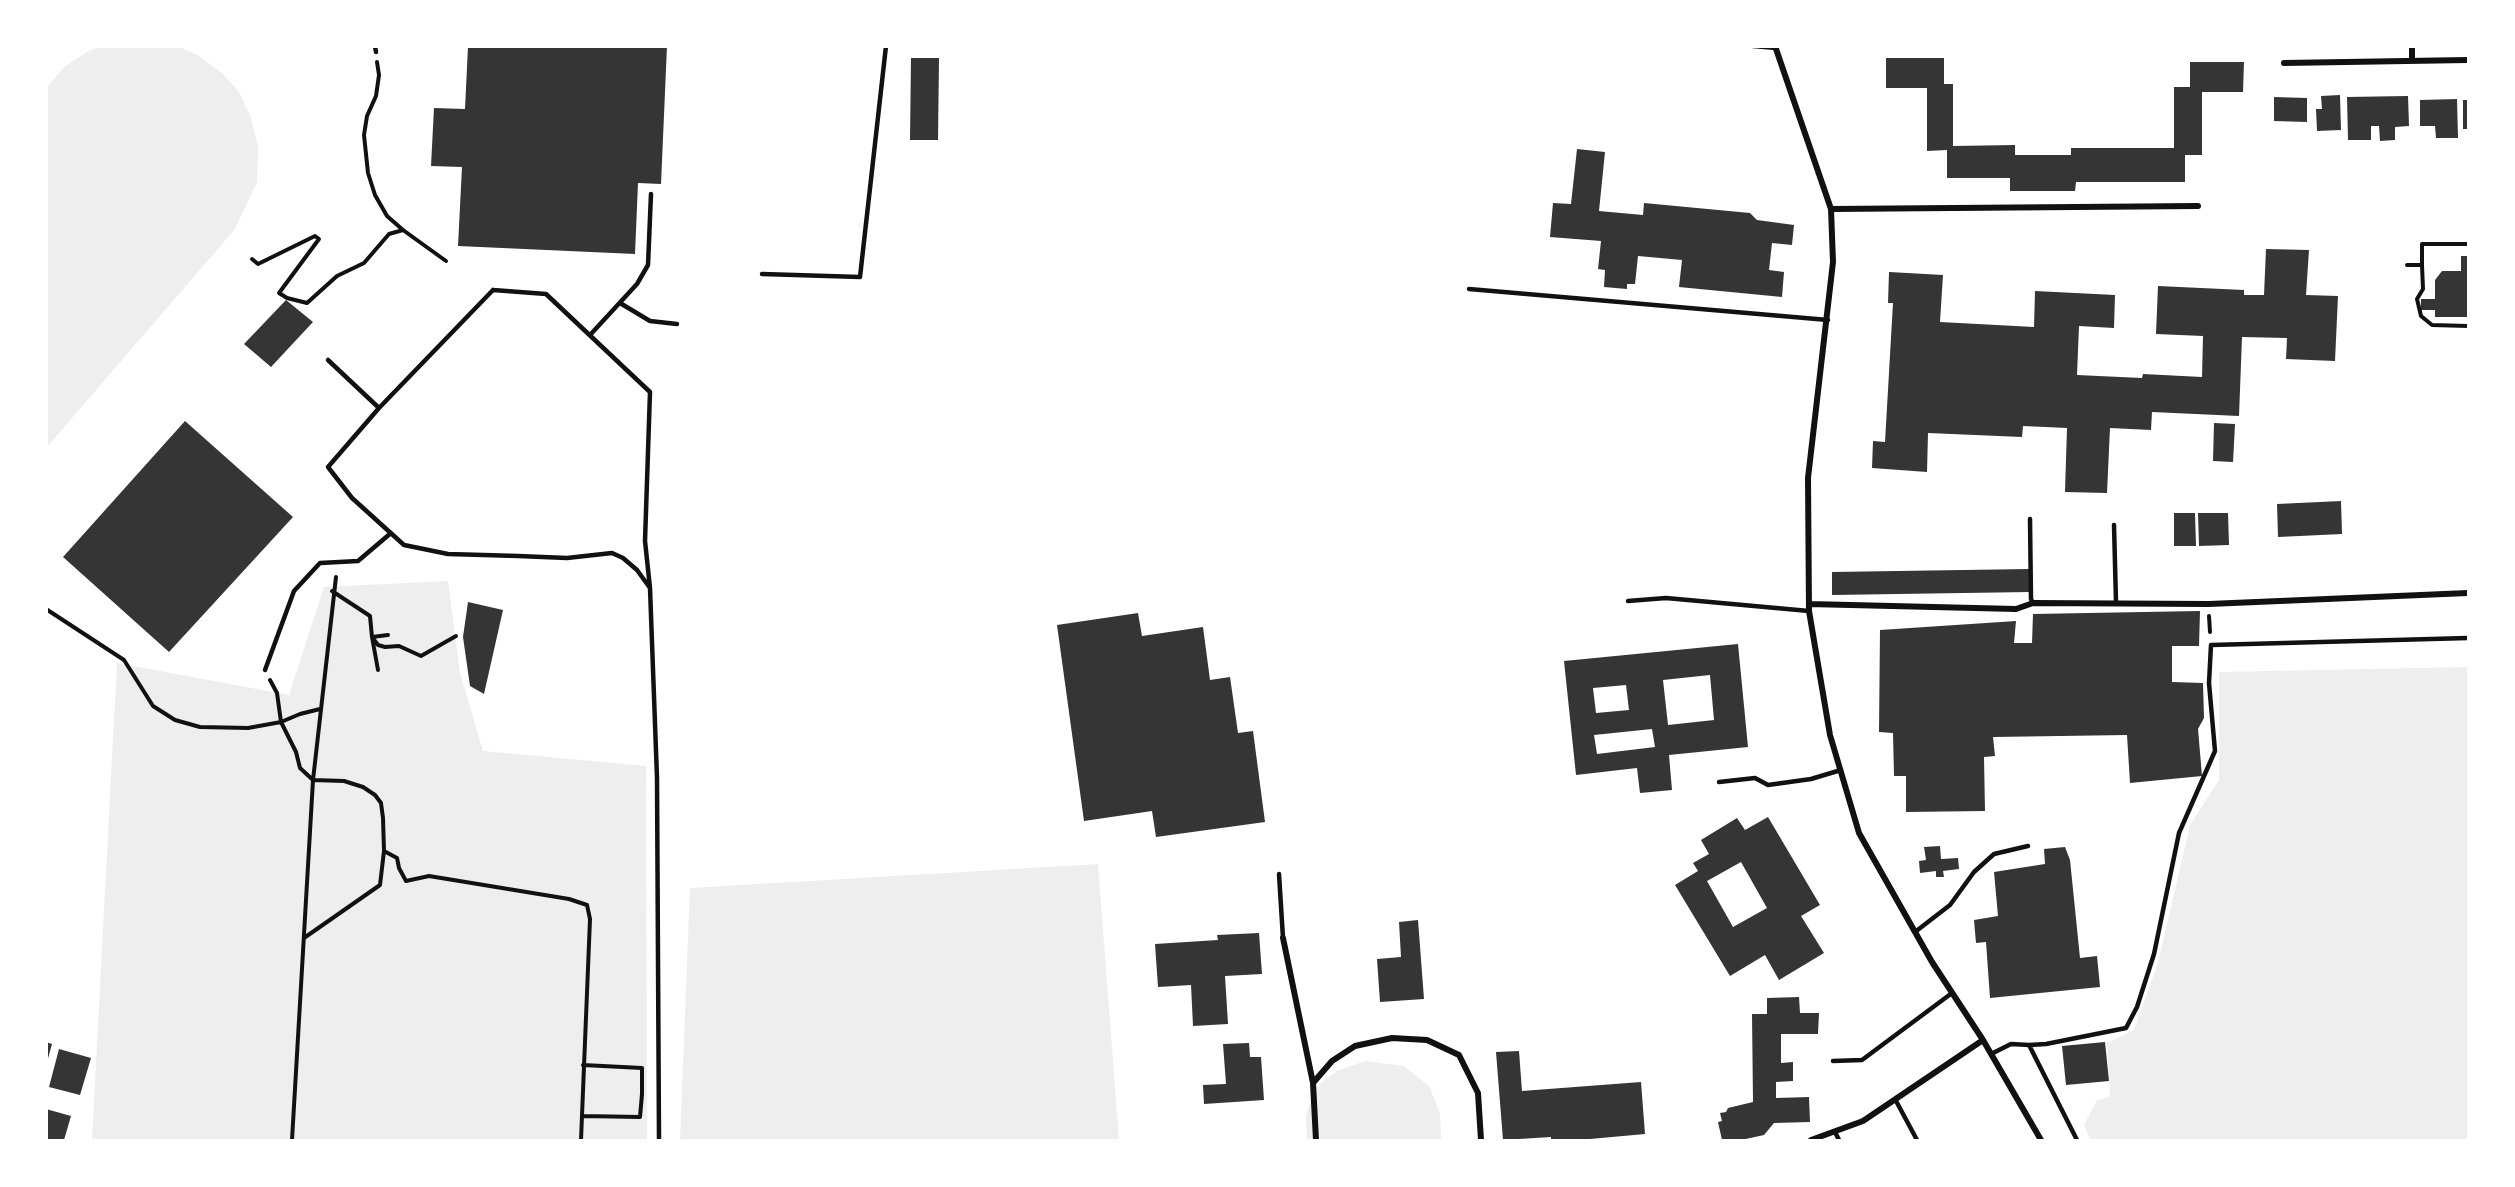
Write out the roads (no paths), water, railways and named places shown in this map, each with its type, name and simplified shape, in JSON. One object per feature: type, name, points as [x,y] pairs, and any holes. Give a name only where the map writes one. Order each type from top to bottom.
[{"type":"street","points":[[2412,46],[2412,60]]},
{"type":"street","points":[[1776,47],[1832,209],[1833,262],[1828,320],[1808,478],[1809,607],[1830,735],[1859,833],[1915,932],[1983,1040],[2041,1140]]},
{"type":"street","points":[[2284,63],[2469,60]]},
{"type":"street","points":[[1832,209],[2198,206]]},
{"type":"street","points":[[1809,607],[2016,609],[2033,603],[2209,604],[2469,593]]},
{"type":"street","points":[[1283,939],[1313,1083],[1316,1140]]},
{"type":"street","points":[[1313,1083],[1332,1061],[1355,1046],[1392,1038],[1427,1040],[1459,1055],[1478,1093],[1481,1140]]},
{"type":"street","points":[[1811,1140],[1863,1121],[1983,1040]]},
{"type":"lane","points":[[762,274],[860,277],[864,225],[886,46]]},
{"type":"lane","points":[[1753,46],[1776,47]]},
{"type":"lane","points":[[590,335],[637,284],[648,265],[651,194]]},
{"type":"lane","points":[[1469,289],[1828,320]]},
{"type":"lane","points":[[650,588],[637,570],[623,558],[612,554],[567,558],[448,554],[404,545],[352,498],[328,467],[379,408],[493,290],[546,294],[650,392],[645,541],[650,588],[657,767],[659,1140]]},
{"type":"lane","points":[[620,303],[650,321],[677,324]]},
{"type":"lane","points":[[328,360],[379,408]]},
{"type":"lane","points":[[2030,519],[2031,599],[2033,603]]},
{"type":"lane","points":[[2114,525],[2116,602]]},
{"type":"lane","points":[[265,670],[294,591],[320,563],[358,561],[391,533]]},
{"type":"lane","points":[[1628,601],[1666,598],[1809,607]]},
{"type":"lane","points":[[1991,1054],[2011,1044],[2029,1045],[2126,1028],[2137,1007],[2154,954],[2179,833],[2215,751],[2208,668],[2211,645],[2469,638]]},
{"type":"lane","points":[[1719,782],[1755,778],[1768,785],[1811,778],[1840,770]]},
{"type":"lane","points":[[1915,932],[1950,905],[1974,872],[1994,854],[2028,846]]},
{"type":"lane","points":[[1280,874],[1283,939]]},
{"type":"lane","points":[[1833,1061],[1862,1060],[1952,993]]},
{"type":"lane","points":[[2029,1045],[2077,1140]]},
{"type":"lane","points":[[1894,1100],[1917,1140]]},
{"type":"lane","points":[[1835,1132],[1839,1140]]}]
